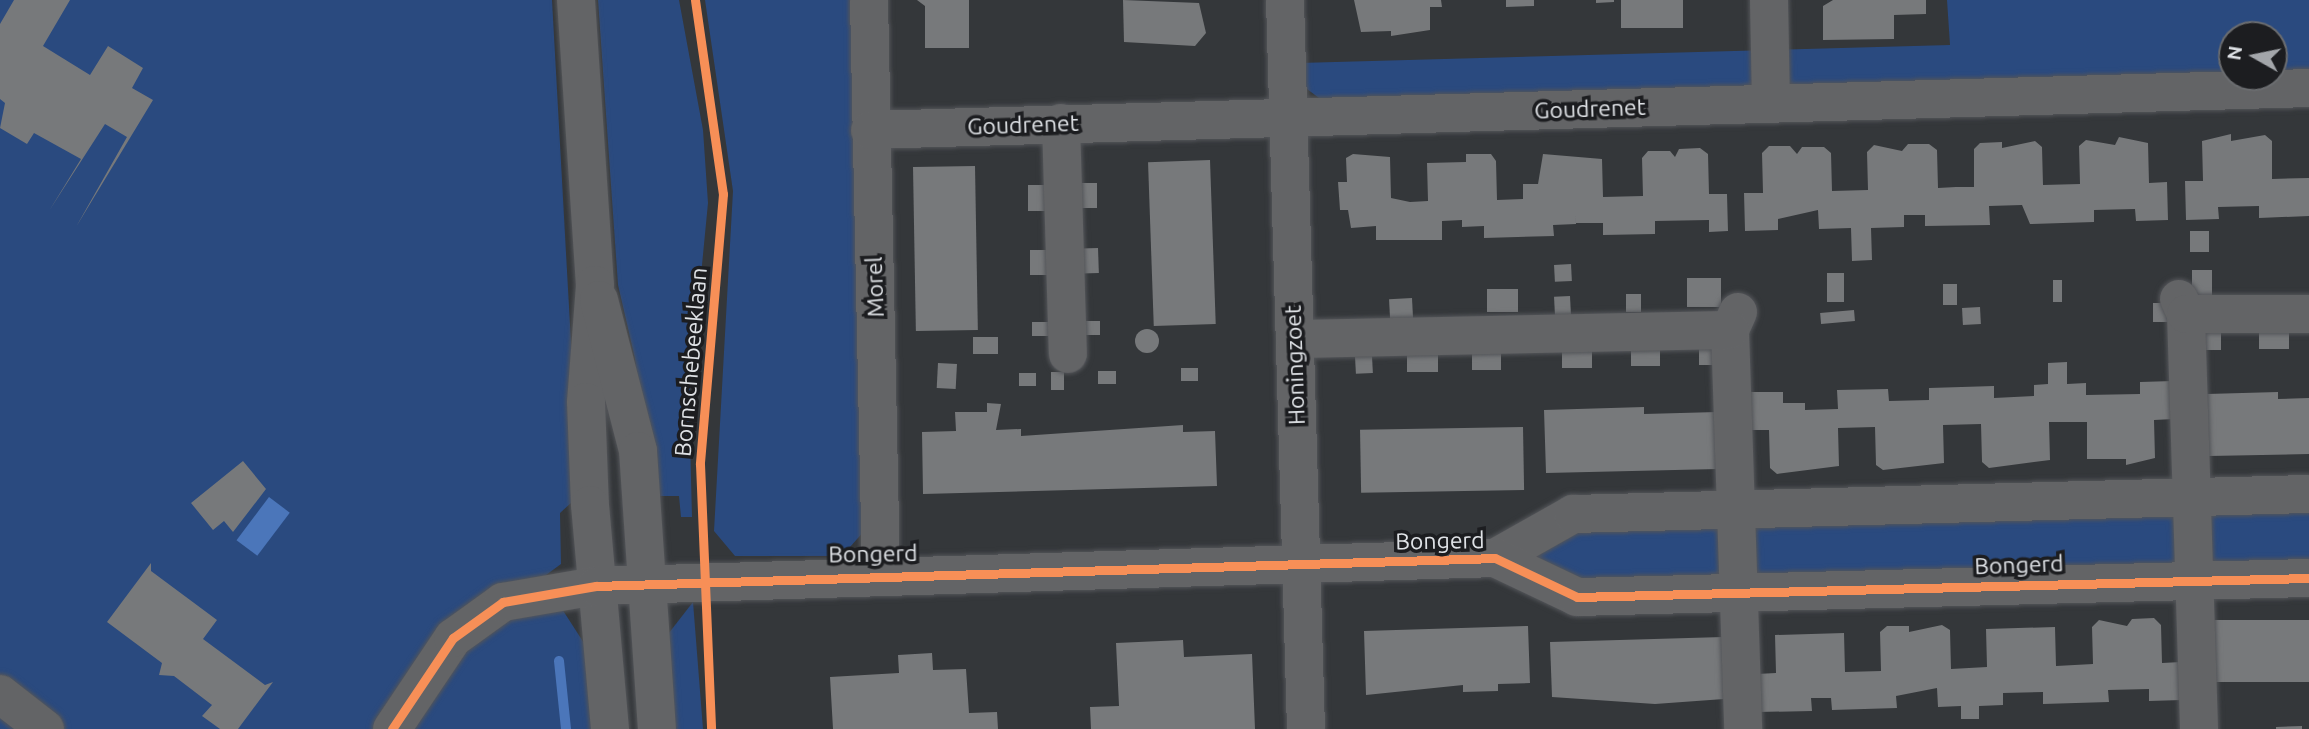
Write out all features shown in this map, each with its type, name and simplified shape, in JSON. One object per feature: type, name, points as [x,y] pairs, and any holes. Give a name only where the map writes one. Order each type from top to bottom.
[{"type":"street","name":"Bornschebeeklaan","points":[[576,0],[594,285],[586,402],[596,586],[610,729]]},
{"type":"street","name":"Morel","points":[[869,0],[881,573]]},
{"type":"street","name":"Honingzoet","points":[[1285,0],[1306,729]]},
{"type":"street","points":[[1769,0],[1771,103]]},
{"type":"street","name":"Goudrenet","points":[[870,130],[2309,88]]},
{"type":"street","points":[[1061,123],[1068,354]]},
{"type":"street","name":"Bornschebeeklaan","points":[[594,285],[638,451],[657,729]]},
{"type":"street","points":[[2199,729],[2191,580],[2183,307],[2309,313]]},
{"type":"street","points":[[1295,339],[1734,321],[1743,729]]},
{"type":"street","name":"Bongerd","points":[[1495,558],[1573,514],[2309,494]]},
{"type":"street","name":"Bongerd","points":[[393,729],[453,638],[503,602],[596,586],[881,573],[1495,558],[1577,597],[2309,578]]},
{"type":"street","points":[[0,695],[45,729]]},
{"type":"shaded area","points":[[0,0],[552,0],[577,451],[572,502],[560,513],[561,564],[542,578],[593,657],[600,729],[0,729]]},
{"type":"shaded area","points":[[598,0],[679,0],[703,130],[708,203],[689,399],[692,517],[681,517],[679,496],[651,496],[635,359],[618,285]]},
{"type":"shaded area","points":[[705,0],[855,0],[866,529],[842,556],[735,556],[714,531],[733,191]]},
{"type":"shaded area","points":[[1947,0],[2309,0],[2309,74],[2288,75],[2288,21],[2218,21],[2218,76],[1323,101],[1303,86],[1299,63],[1950,45]]},
{"type":"shaded area","points":[[269,497],[290,513],[257,556],[237,540]]},
{"type":"shaded area","points":[[2309,506],[2309,569],[1579,589],[1533,564],[1533,552],[1573,524]]},
{"type":"shaded area","points":[[693,602],[703,729],[669,729],[665,638]]},
{"type":"building","points":[[14,0],[70,0],[43,46],[90,75],[108,46],[143,68],[132,88],[153,100],[76,227],[127,137],[105,124],[49,211],[81,159],[34,133],[27,144],[0,128],[5,103],[0,99],[0,24]]},
{"type":"building","points":[[917,0],[969,0],[969,48],[925,48],[925,6]]},
{"type":"building","points":[[1123,0],[1199,3],[1206,33],[1195,46],[1124,42]]},
{"type":"building","points":[[1354,0],[1441,0],[1442,7],[1430,7],[1430,30],[1391,36],[1391,31],[1361,32]]},
{"type":"building","points":[[1506,0],[1534,0],[1534,6],[1506,7]]},
{"type":"building","points":[[1596,0],[1614,0],[1614,2],[1596,3]]},
{"type":"building","points":[[1621,0],[1683,0],[1683,28],[1621,28]]},
{"type":"building","points":[[1833,0],[1926,0],[1926,14],[1894,15],[1894,39],[1823,40],[1823,6]]},
{"type":"building","points":[[2231,134],[2231,141],[2265,135],[2272,141],[2272,179],[2309,178],[2309,216],[2259,218],[2259,206],[2218,207],[2219,219],[2186,220],[2185,181],[2203,181],[2202,141]]},
{"type":"building","points":[[2119,137],[2148,143],[2149,183],[2167,182],[2168,220],[2136,221],[2135,209],[2094,210],[2094,222],[2030,224],[2022,205],[1989,206],[1990,225],[1925,226],[1925,215],[1904,215],[1904,227],[1871,228],[1872,260],[1852,261],[1851,228],[1819,229],[1818,210],[1778,219],[1778,230],[1745,231],[1744,193],[1763,193],[1762,153],[1769,146],[1790,146],[1797,154],[1802,147],[1824,147],[1831,153],[1832,191],[1868,190],[1867,152],[1874,145],[1902,151],[1908,144],[1929,144],[1937,150],[1938,188],[1974,187],[1974,149],[1980,143],[2002,142],[2002,148],[2035,141],[2042,147],[2043,185],[2080,184],[2079,146],[2086,140],[2115,145]]},
{"type":"building","points":[[1700,148],[1708,154],[1709,194],[1727,194],[1728,231],[1709,232],[1709,220],[1655,221],[1655,234],[1603,235],[1603,223],[1576,223],[1575,185],[1576,224],[1553,225],[1554,236],[1484,238],[1484,226],[1462,227],[1462,220],[1442,221],[1442,240],[1376,240],[1376,226],[1351,228],[1348,210],[1340,210],[1338,182],[1347,182],[1346,158],[1353,154],[1390,157],[1391,198],[1410,202],[1428,201],[1427,163],[1466,162],[1466,154],[1491,154],[1496,161],[1497,200],[1523,199],[1523,184],[1538,184],[1543,154],[1602,159],[1603,197],[1643,196],[1642,158],[1648,151],[1670,151],[1675,157],[1679,149]]},
{"type":"building","points":[[1210,160],[1216,324],[1154,326],[1148,162]]},
{"type":"building","points":[[975,166],[978,330],[916,331],[913,167]]},
{"type":"building","points":[[1079,183],[1097,183],[1097,208],[1079,208]]},
{"type":"building","points":[[1028,185],[1046,185],[1046,211],[1028,211]]},
{"type":"building","points":[[2190,231],[2209,231],[2209,252],[2190,252]]},
{"type":"building","points":[[1098,248],[1099,273],[1082,274],[1081,249]]},
{"type":"building","points":[[1030,250],[1047,250],[1047,275],[1030,275]]},
{"type":"building","points":[[1571,264],[1572,281],[1555,282],[1554,265]]},
{"type":"building","points":[[2192,270],[2212,270],[2212,296],[2192,296]]},
{"type":"building","points":[[1827,273],[1844,273],[1844,302],[1827,302]]},
{"type":"building","points":[[1687,278],[1721,278],[1721,307],[1687,307]]},
{"type":"building","points":[[2053,280],[2062,280],[2062,302],[2053,302]]},
{"type":"building","points":[[1943,284],[1957,284],[1957,305],[1943,305]]},
{"type":"building","points":[[1487,289],[1518,289],[1518,312],[1487,312]]},
{"type":"building","points":[[1626,294],[1641,294],[1641,312],[1626,312]]},
{"type":"building","points":[[1570,296],[1571,315],[1555,316],[1554,297]]},
{"type":"building","points":[[1412,298],[1413,318],[1390,319],[1389,299]]},
{"type":"building","points":[[2153,303],[2170,303],[2170,322],[2153,322]]},
{"type":"building","points":[[1980,307],[1981,324],[1963,325],[1962,308]]},
{"type":"building","points":[[1854,310],[1855,321],[1821,324],[1820,313]]},
{"type":"building","points":[[1083,321],[1100,321],[1100,335],[1083,335]]},
{"type":"building","points":[[1032,322],[1049,322],[1049,336],[1032,336]]},
{"type":"building","points":[[1147,329],[1158,336],[1159,341],[1152,352],[1147,353],[1136,346],[1135,341],[1142,330]]},
{"type":"building","points":[[2259,332],[2289,332],[2289,349],[2259,349]]},
{"type":"building","points":[[2203,333],[2221,333],[2221,350],[2203,350]]},
{"type":"building","points":[[973,337],[998,337],[998,354],[973,354]]},
{"type":"building","points":[[1699,348],[1715,348],[1715,365],[1699,365]]},
{"type":"building","points":[[1631,349],[1660,349],[1660,366],[1631,366]]},
{"type":"building","points":[[1562,351],[1592,351],[1592,368],[1562,368]]},
{"type":"building","points":[[1472,353],[1501,353],[1501,370],[1472,370]]},
{"type":"building","points":[[1407,355],[1438,355],[1438,372],[1407,372]]},
{"type":"building","points":[[1372,356],[1373,373],[1356,374],[1355,357]]},
{"type":"building","points":[[2067,362],[2067,384],[2086,383],[2086,395],[2140,394],[2140,382],[2173,381],[2174,419],[2154,420],[2155,458],[2126,465],[2126,459],[2087,459],[2087,422],[2049,422],[2050,460],[1989,468],[1982,462],[1981,424],[1943,425],[1944,463],[1883,470],[1876,465],[1875,427],[1838,428],[1839,466],[1777,474],[1770,468],[1769,430],[1751,430],[1750,392],[1783,392],[1783,403],[1805,403],[1805,410],[1838,409],[1837,390],[1888,389],[1889,401],[1929,400],[1929,388],[1994,386],[1994,398],[2034,396],[2034,385],[2048,384],[2048,363]]},
{"type":"building","points":[[938,363],[957,364],[956,389],[937,388]]},
{"type":"building","points":[[1181,368],[1198,368],[1198,381],[1181,381]]},
{"type":"building","points":[[1098,371],[1116,371],[1116,384],[1098,384]]},
{"type":"building","points":[[1051,372],[1064,372],[1064,390],[1051,390]]},
{"type":"building","points":[[1019,373],[1036,373],[1036,386],[1019,386]]},
{"type":"building","points":[[2278,392],[2278,399],[2309,398],[2309,454],[2209,456],[2207,394]]},
{"type":"building","points":[[987,403],[1001,404],[996,430],[1021,429],[1021,436],[1183,425],[1183,432],[1215,431],[1217,486],[923,494],[922,432],[956,431],[955,412],[987,412]]},
{"type":"building","points":[[1644,407],[1644,414],[1717,412],[1718,469],[1546,473],[1544,410]]},
{"type":"building","points":[[1523,427],[1524,490],[1361,493],[1360,430]]},
{"type":"building","points":[[243,461],[266,489],[233,532],[224,521],[213,530],[191,503]]},
{"type":"building","points":[[151,563],[151,571],[217,620],[203,639],[265,685],[273,682],[238,729],[220,729],[202,716],[212,705],[174,676],[159,675],[162,663],[107,622]]},
{"type":"building","points":[[2154,618],[2161,625],[2162,663],[2181,662],[2182,700],[2149,701],[2149,689],[2108,690],[2109,702],[2043,704],[2043,692],[2003,693],[2003,705],[1979,706],[1979,719],[1961,719],[1961,706],[1938,707],[1937,688],[1896,696],[1897,708],[1832,710],[1831,698],[1811,698],[1812,711],[1758,712],[1757,674],[1776,673],[1775,635],[1844,633],[1845,672],[1881,671],[1880,632],[1887,626],[1909,626],[1909,632],[1942,625],[1950,630],[1951,669],[1987,667],[1986,629],[2055,627],[2056,666],[2093,664],[2092,627],[2099,620],[2127,626],[2132,619]]},
{"type":"building","points":[[2213,620],[2309,620],[2309,682],[2213,682]]},
{"type":"building","points":[[1528,626],[1530,683],[1498,684],[1498,691],[1463,692],[1463,685],[1366,695],[1364,631]]},
{"type":"building","points":[[1723,637],[1724,699],[1655,704],[1552,697],[1550,642]]},
{"type":"building","points":[[1183,640],[1184,657],[1252,654],[1255,729],[1091,729],[1090,707],[1119,706],[1116,643]]},
{"type":"building","points":[[932,653],[933,670],[966,669],[969,713],[997,712],[998,729],[833,729],[830,677],[899,673],[898,655]]},
{"type":"building","points":[[2302,726],[2302,729],[2276,729],[2276,727]]},
{"type":"waterway","points":[[559,661],[566,729]]},
{"type":"cycle path","points":[[695,0],[723,194],[700,464],[711,729]]},
{"type":"cycle path","points":[[392,729],[453,638],[503,602],[596,586],[1495,558],[1577,597],[2309,578]]}]
